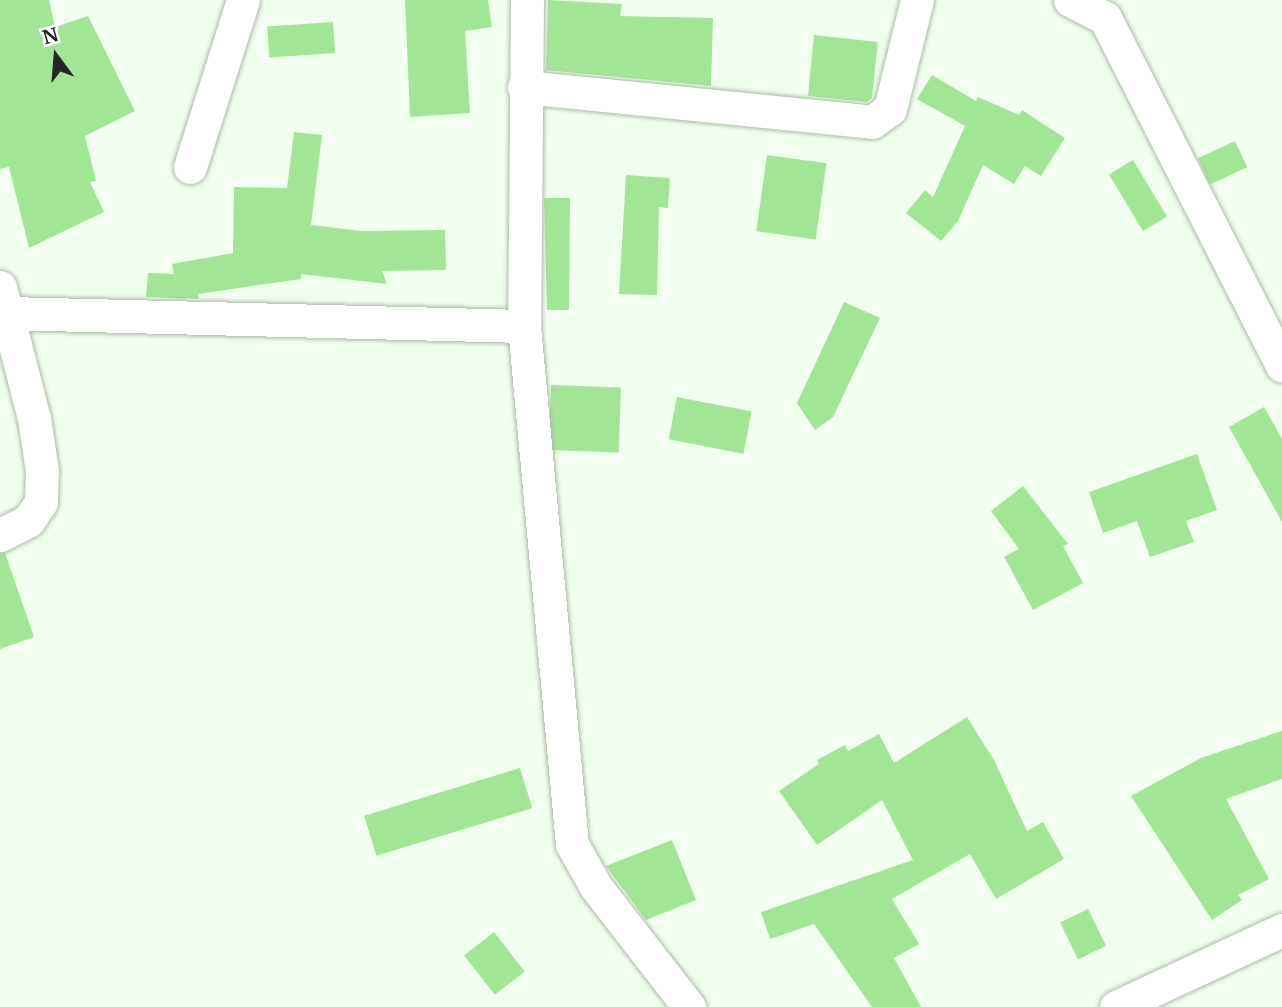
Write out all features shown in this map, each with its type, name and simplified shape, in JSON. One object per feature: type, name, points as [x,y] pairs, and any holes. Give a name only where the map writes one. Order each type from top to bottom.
[{"type":"street","points":[[190,167],[243,0]]},
{"type":"street","points":[[527,0],[524,87],[524,326],[572,844],[596,887],[689,1007]]},
{"type":"street","points":[[524,87],[873,122],[890,109],[917,0]]},
{"type":"street","points":[[1070,0],[1105,18],[1282,365]]},
{"type":"street","points":[[0,535],[28,521],[41,502],[42,471],[34,418],[3,300],[524,326]]},
{"type":"street","points":[[1116,1007],[1282,930]]},
{"type":"building","points":[[0,0],[49,0],[55,27],[88,16],[135,111],[85,136],[96,181],[90,182],[104,212],[29,248],[9,167],[0,169]]},
{"type":"building","points":[[405,0],[488,0],[492,27],[465,31],[470,113],[410,117]]},
{"type":"building","points":[[548,0],[622,4],[620,16],[713,18],[711,86],[546,70]]},
{"type":"building","points":[[333,22],[335,53],[269,58],[267,27]]},
{"type":"building","points":[[814,35],[878,42],[872,98],[867,102],[808,96]]},
{"type":"building","points":[[932,75],[976,101],[978,97],[1019,115],[1022,110],[1065,138],[1041,176],[1025,166],[1014,184],[983,165],[958,221],[941,241],[906,213],[925,190],[933,197],[965,126],[917,99]]},
{"type":"building","points":[[294,132],[322,135],[311,225],[362,231],[445,230],[446,270],[382,271],[387,284],[301,274],[301,279],[198,294],[199,299],[146,297],[148,273],[174,274],[172,264],[233,253],[234,187],[287,188]]},
{"type":"building","points":[[1235,141],[1247,167],[1210,185],[1198,158]]},
{"type":"building","points":[[767,155],[826,163],[816,240],[756,231]]},
{"type":"building","points":[[1133,160],[1167,217],[1143,231],[1109,174]]},
{"type":"building","points":[[626,175],[670,178],[668,208],[659,207],[657,295],[619,294]]},
{"type":"building","points":[[544,198],[570,198],[569,310],[547,310]]},
{"type":"building","points":[[844,302],[880,318],[833,417],[815,430],[797,403]]},
{"type":"building","points":[[551,385],[621,387],[619,452],[549,450]]},
{"type":"building","points":[[677,397],[752,412],[743,454],[669,439]]},
{"type":"building","points":[[1264,407],[1282,439],[1282,522],[1229,427]]},
{"type":"building","points":[[1197,454],[1217,510],[1186,521],[1194,542],[1150,557],[1137,521],[1103,533],[1089,492]]},
{"type":"building","points":[[1023,486],[1068,544],[1063,546],[1083,583],[1033,610],[1004,557],[1019,549],[991,511]]},
{"type":"building","points":[[5,553],[34,637],[0,649],[0,554]]},
{"type":"building","points":[[967,717],[994,760],[1027,831],[1043,822],[1064,859],[996,899],[970,854],[892,899],[919,944],[894,958],[921,1007],[872,1007],[814,924],[770,939],[761,912],[913,860],[882,800],[817,845],[779,791],[819,764],[817,760],[845,745],[848,751],[879,734],[894,763]]},
{"type":"building","points":[[1282,731],[1282,779],[1226,799],[1269,879],[1238,895],[1242,900],[1212,920],[1131,796],[1201,758]]},
{"type":"building","points":[[520,768],[532,808],[376,856],[364,816]]},
{"type":"building","points":[[672,840],[696,900],[646,920],[606,866]]},
{"type":"building","points":[[1088,909],[1106,946],[1078,959],[1060,923]]},
{"type":"building","points":[[494,932],[525,971],[495,995],[464,955]]}]
